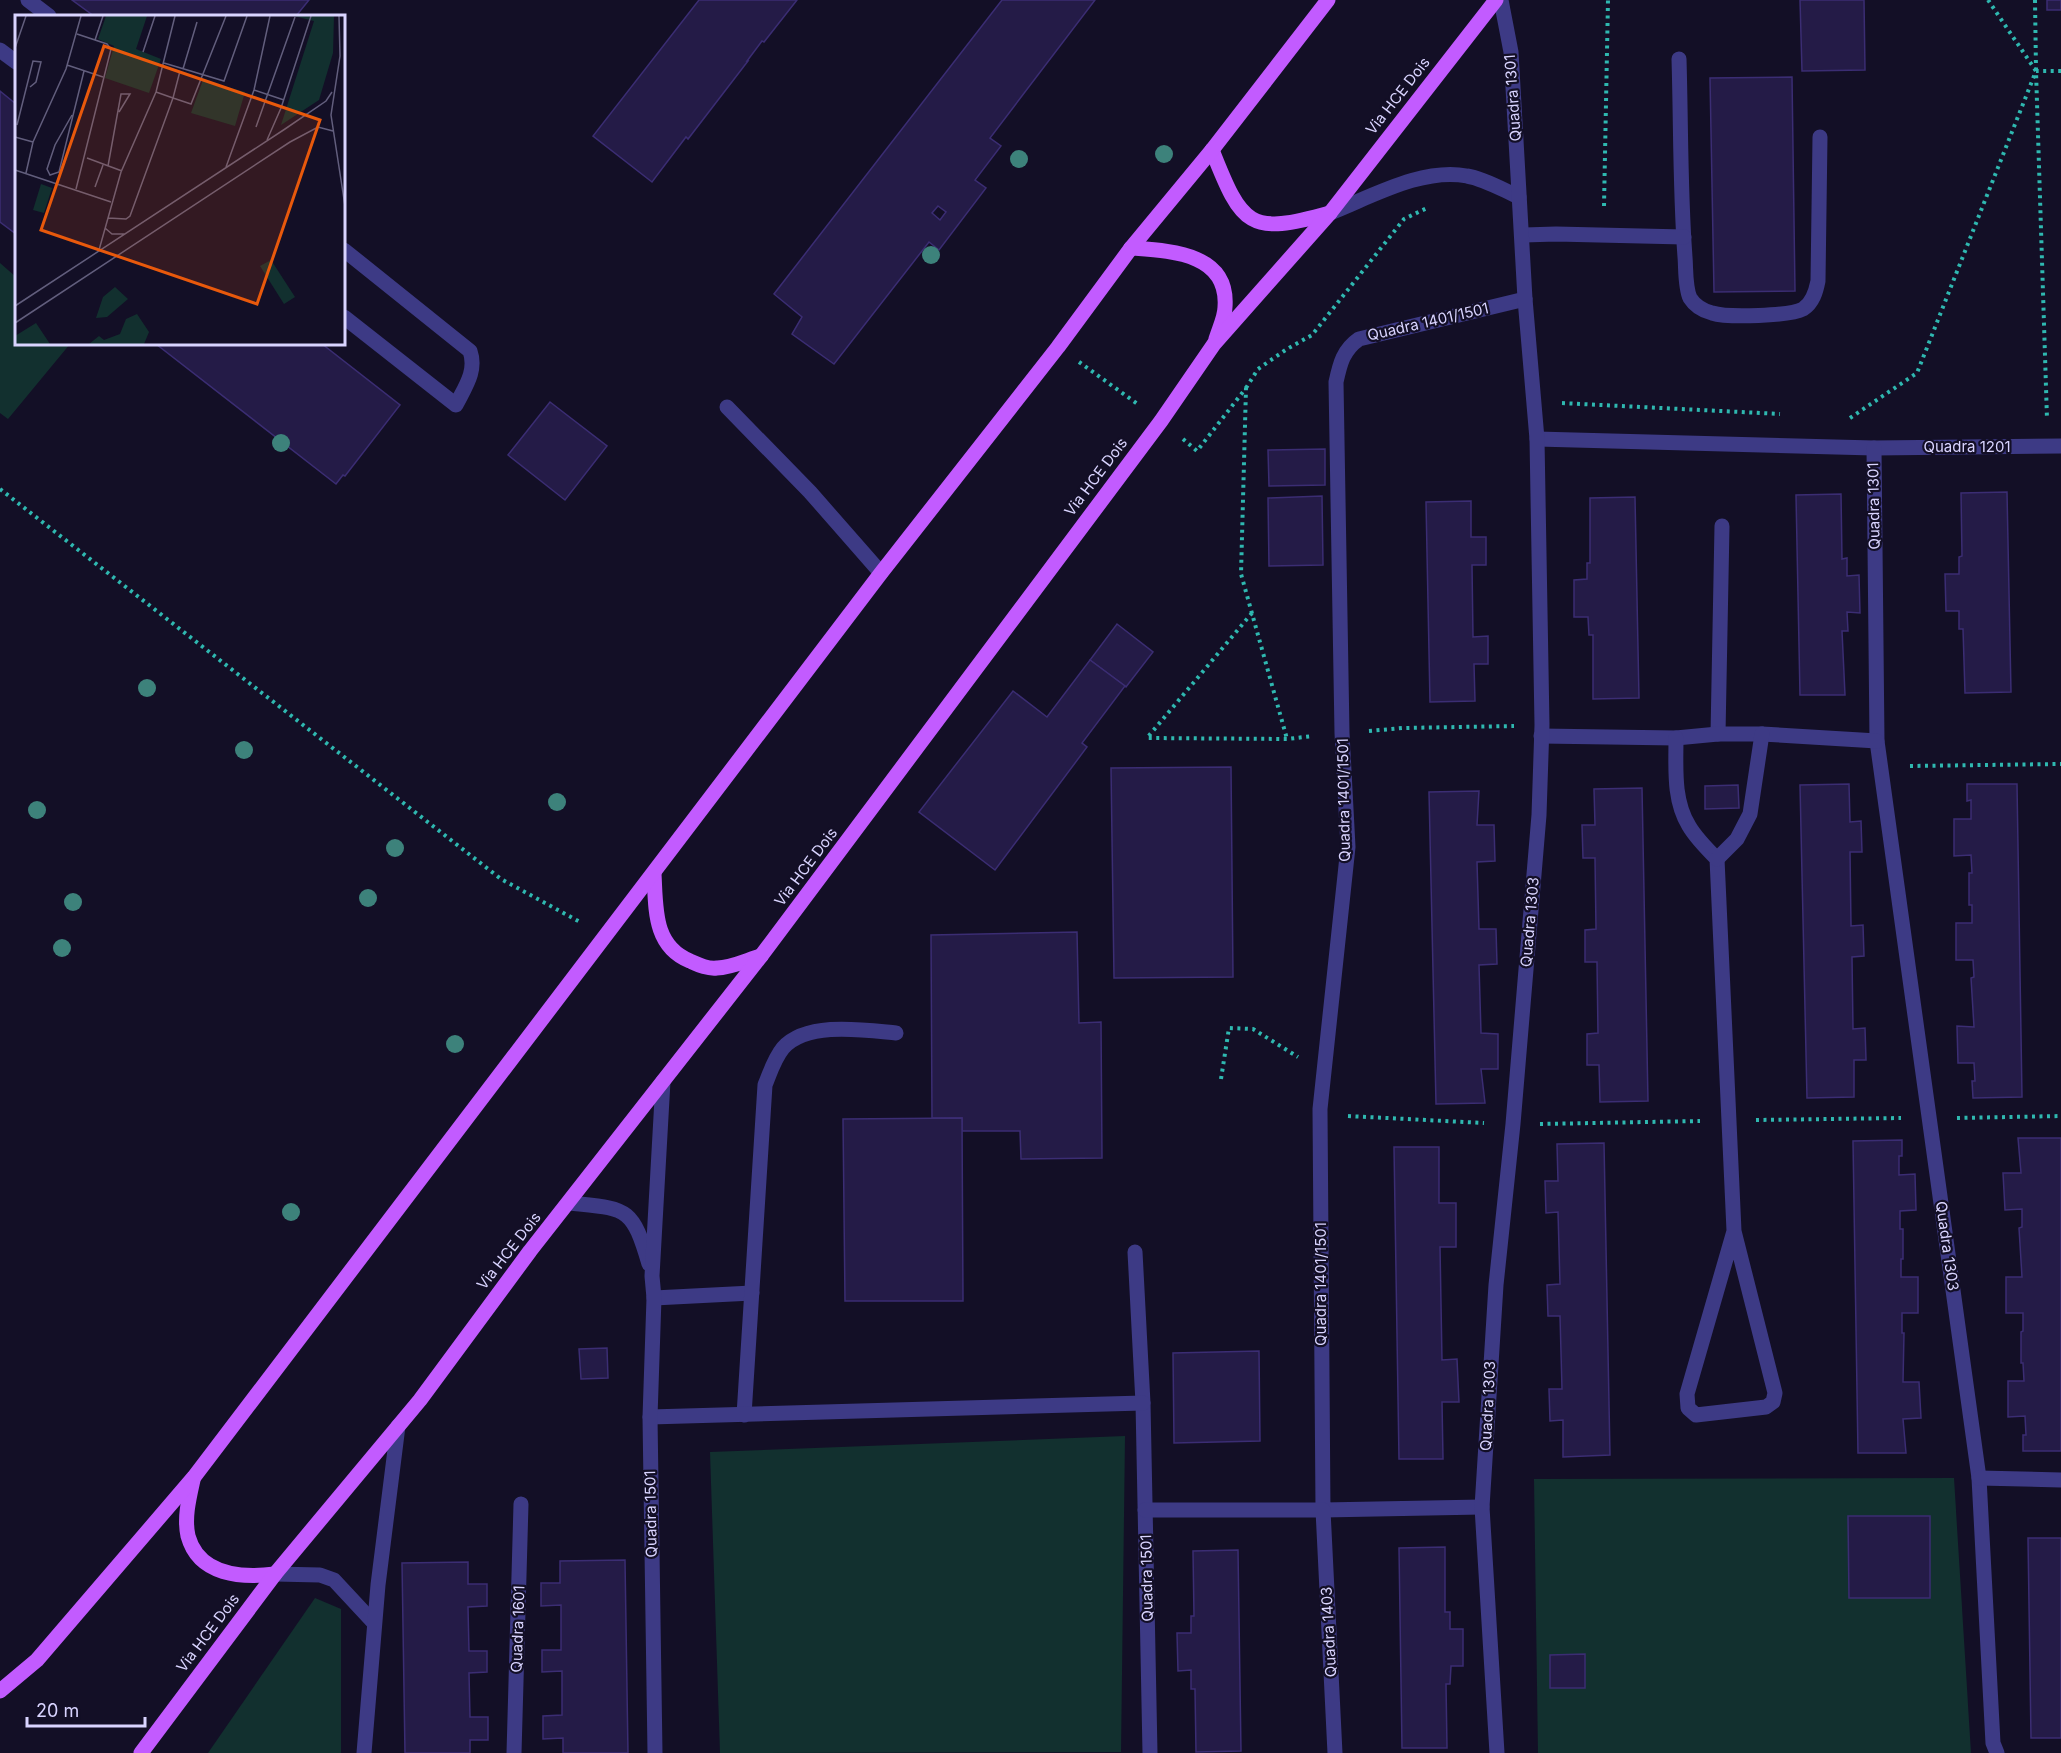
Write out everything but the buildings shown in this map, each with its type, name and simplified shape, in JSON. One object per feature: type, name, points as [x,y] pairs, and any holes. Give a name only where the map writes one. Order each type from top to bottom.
[{"type":"main road","points":[[0,1692],[37,1660],[194,1477],[605,933],[654,874],[880,573],[1058,347],[1131,248],[1212,150],[1328,0]]},
{"type":"main road","name":"Via HCE Dois","points":[[141,1753],[275,1574],[399,1426],[530,1251],[570,1203],[761,956],[1161,420],[1214,344],[1330,213],[1496,0]]},
{"type":"main road","points":[[1212,150],[1231,195],[1252,219],[1264,224],[1280,225],[1330,213]]},
{"type":"main road","points":[[1131,248],[1160,250],[1197,259],[1209,265],[1223,284],[1225,309],[1214,344]]},
{"type":"main road","points":[[654,874],[656,913],[664,938],[673,952],[704,967],[718,968],[761,956]]},
{"type":"main road","points":[[194,1477],[187,1519],[188,1535],[193,1550],[210,1565],[229,1575],[252,1577],[275,1574]]},
{"type":"street","points":[[28,0],[48,15]]},
{"type":"street","name":"Quadra 1301","points":[[1501,0],[1511,52],[1525,299],[1537,439],[1542,731]]},
{"type":"street","points":[[0,50],[15,61]]},
{"type":"street","points":[[1679,59],[1684,237],[1688,290],[1691,299],[1699,308],[1713,314],[1790,314],[1810,303],[1816,292],[1818,281],[1820,137]]},
{"type":"street","points":[[1330,213],[1406,182],[1443,174],[1468,176],[1519,197]]},
{"type":"street","points":[[1522,235],[1684,237]]},
{"type":"street","points":[[345,251],[470,351],[472,374],[456,405],[345,318]]},
{"type":"street","name":"Quadra 1401/1501","points":[[1323,1510],[1320,1115],[1348,847],[1342,733],[1336,382],[1340,362],[1348,346],[1359,339],[1525,299]]},
{"type":"street","points":[[727,407],[810,492],[880,573]]},
{"type":"street","name":"Quadra 1301","points":[[1537,439],[1874,448],[1877,741]]},
{"type":"street","name":"Quadra 1201","points":[[1874,448],[2054,446]]},
{"type":"street","points":[[1718,734],[1722,526]]},
{"type":"street","points":[[1542,731],[1676,738],[1718,734],[1762,734],[1877,741]]},
{"type":"street","name":"Quadra 1303","points":[[1497,1753],[1482,1507],[1496,1285],[1513,1124],[1539,815],[1542,731]]},
{"type":"street","points":[[1717,859],[1737,839],[1750,814],[1762,734]]},
{"type":"street","points":[[1676,738],[1676,777],[1680,804],[1689,826],[1717,859],[1734,1231],[1775,1393],[1774,1398],[1766,1407],[1696,1415],[1688,1408],[1687,1394],[1734,1231]]},
{"type":"street","name":"Quadra 1303","points":[[1877,741],[1980,1478],[1993,1743],[1997,1753]]},
{"type":"street","points":[[744,1415],[765,1085],[774,1061],[784,1047],[797,1038],[818,1031],[848,1029],[896,1033]]},
{"type":"street","name":"Quadra 1501","points":[[655,1753],[650,1417],[654,1298],[652,1276],[663,1081]]},
{"type":"street","name":"Quadra 1501","points":[[570,1203],[614,1208],[630,1217],[638,1229],[652,1276]]},
{"type":"street","name":"Quadra 1501","points":[[1135,1252],[1143,1403],[1150,1753]]},
{"type":"street","points":[[654,1298],[752,1293]]},
{"type":"street","points":[[650,1417],[1143,1403]]},
{"type":"street","points":[[364,1753],[374,1623],[399,1426]]},
{"type":"street","points":[[1980,1478],[2061,1480]]},
{"type":"street","name":"Quadra 1601","points":[[514,1753],[521,1504]]},
{"type":"street","points":[[1145,1510],[1482,1507]]},
{"type":"street","name":"Quadra 1403","points":[[1323,1510],[1335,1753]]},
{"type":"street","points":[[275,1574],[321,1575],[334,1580],[374,1623]]},
{"type":"path","points":[[1604,236],[1608,0]]},
{"type":"path","points":[[1988,0],[2036,70]]},
{"type":"path","points":[[2035,0],[2036,70],[2054,446]]},
{"type":"path","points":[[2036,70],[2061,71]]},
{"type":"path","points":[[1840,417],[1852,418],[1917,373],[2036,70]]},
{"type":"path","points":[[1058,347],[1161,420],[1197,452],[1258,369],[1312,335],[1404,219],[1434,205],[1443,174]]},
{"type":"path","points":[[1246,388],[1242,574],[1287,739]]},
{"type":"path","points":[[1534,401],[1781,414]]},
{"type":"path","points":[[0,489],[501,879],[580,923],[605,933]]},
{"type":"path","points":[[1252,613],[1147,738],[1287,739],[1403,728],[1542,731]]},
{"type":"path","points":[[1882,766],[2061,764]]},
{"type":"path","points":[[1221,1079],[1229,1028],[1252,1029],[1324,1073]]},
{"type":"path","points":[[1320,1115],[1513,1124],[2061,1116]]},
{"type":"green space","points":[[0,263],[15,276],[15,345],[69,345],[8,419],[0,413]]},
{"type":"green space","points":[[1125,1436],[1121,1752],[720,1753],[710,1452]]},
{"type":"green space","points":[[1954,1478],[1971,1753],[1538,1753],[1534,1479]]},
{"type":"green space","points":[[315,1598],[341,1609],[341,1753],[208,1753]]}]
